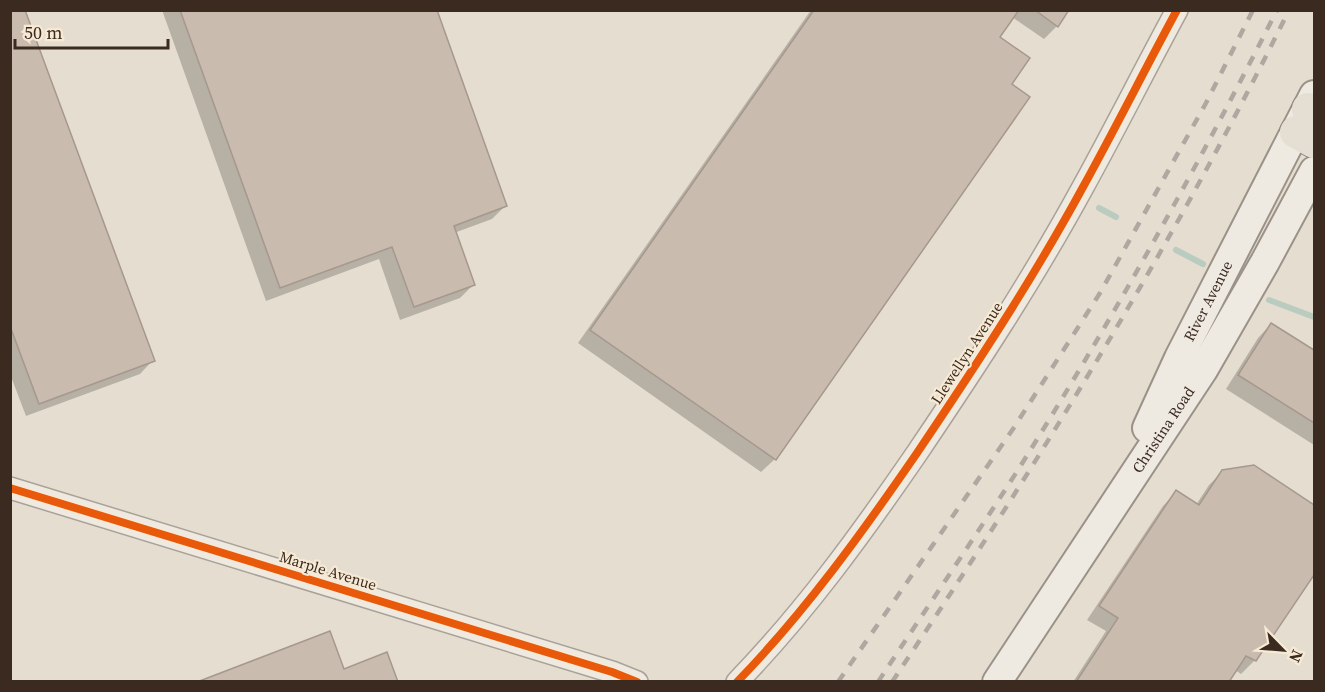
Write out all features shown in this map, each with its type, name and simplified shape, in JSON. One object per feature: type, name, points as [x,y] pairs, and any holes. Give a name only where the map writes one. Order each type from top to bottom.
[{"type":"main road","name":"River Avenue","points":[[1109,510],[1179,358],[1310,118]]},
{"type":"main road","name":"Christina Road","points":[[997,681],[1203,370],[1314,171]]},
{"type":"street","name":"Llewellyn Avenue","points":[[737,681],[814,593],[886,498],[954,398],[1016,301],[1083,189],[1177,10]]},
{"type":"street","name":"Marple Avenue","points":[[10,488],[637,681]]},
{"type":"building","points":[[10,10],[25,10],[155,361],[39,404],[10,326]]},
{"type":"building","points":[[180,10],[437,10],[507,206],[454,226],[475,285],[414,307],[392,247],[280,288]]},
{"type":"building","points":[[814,10],[1019,10],[1000,37],[1030,58],[1012,84],[1030,97],[776,460],[590,330]]},
{"type":"building","points":[[1035,10],[1069,10],[1058,27]]},
{"type":"building","points":[[1271,323],[1314,350],[1314,423],[1238,375]]},
{"type":"building","points":[[1254,465],[1314,505],[1314,575],[1256,661],[1246,656],[1229,682],[1076,682],[1118,618],[1099,606],[1176,490],[1199,505],[1222,470]]},
{"type":"building","points":[[330,631],[344,669],[387,652],[398,682],[197,682]]},
{"type":"waterway","points":[[1099,208],[1116,217]]},
{"type":"waterway","points":[[1176,250],[1203,264]]},
{"type":"waterway","points":[[1269,300],[1314,317]]},
{"type":"railway","points":[[838,682],[1013,429],[1100,293],[1206,103],[1253,10]]},
{"type":"railway","points":[[878,682],[1016,473],[1119,303],[1216,128],[1277,10]]},
{"type":"railway","points":[[892,682],[999,518],[1102,352],[1199,183],[1289,10]]},
{"type":"cycle path","points":[[737,682],[786,628],[854,542],[960,388],[1024,289],[1064,221],[1177,10]]},
{"type":"cycle path","points":[[10,488],[612,672],[637,682]]}]
